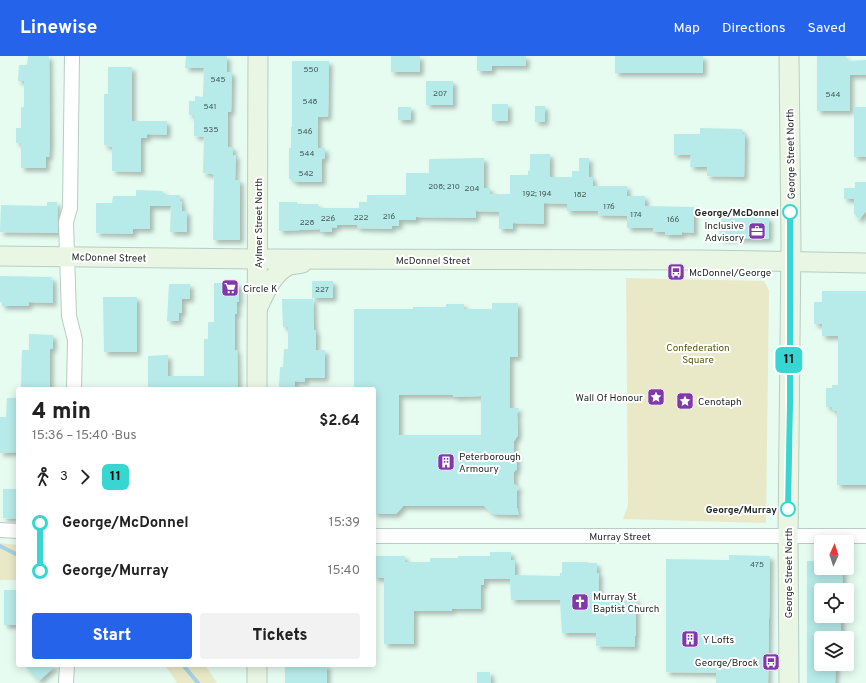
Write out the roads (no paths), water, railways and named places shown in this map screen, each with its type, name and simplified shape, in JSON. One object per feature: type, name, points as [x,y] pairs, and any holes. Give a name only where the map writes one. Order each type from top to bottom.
[{"type":"street","points":[[72,56],[70,208],[66,222],[69,316],[75,340],[74,387]]},
{"type":"street","name":"Aylmer Street North","points":[[257,387],[258,56]]},
{"type":"street","name":"George Street North","points":[[789,56],[789,683]]},
{"type":"street","name":"McDonnel Street","points":[[0,256],[258,260],[703,260],[866,263]]},
{"type":"street","points":[[257,309],[269,284],[277,274],[290,265],[327,260]]},
{"type":"street","points":[[0,530],[16,531]]},
{"type":"street","name":"Murray Street","points":[[376,536],[866,536]]},
{"type":"street","points":[[66,667],[66,683]]},
{"type":"street","points":[[257,667],[257,683]]},
{"type":"waterway","points":[[0,546],[16,554]]},
{"type":"waterway","points":[[185,667],[198,683]]},
{"type":"place","name":"George/McDonnel","points":[[790,212]]},
{"type":"place","name":"Inclusive Advisory","points":[[757,231]]},
{"type":"place","name":"McDonnel/George","points":[[676,272]]},
{"type":"place","name":"Circle K","points":[[230,288]]},
{"type":"place","name":"Wall Of Honour","points":[[656,397]]},
{"type":"place","name":"Cenotaph","points":[[685,401]]},
{"type":"place","name":"Peterborough Armoury","points":[[446,462]]},
{"type":"place","name":"George/Murray","points":[[788,509]]},
{"type":"place","name":"Murray St Baptist Church","points":[[580,602]]},
{"type":"place","name":"Y Lofts","points":[[690,639]]},
{"type":"place","name":"George/Brock","points":[[771,662]]},
{"type":"park label","name":"Confederation Square","points":[[698,352]]}]
